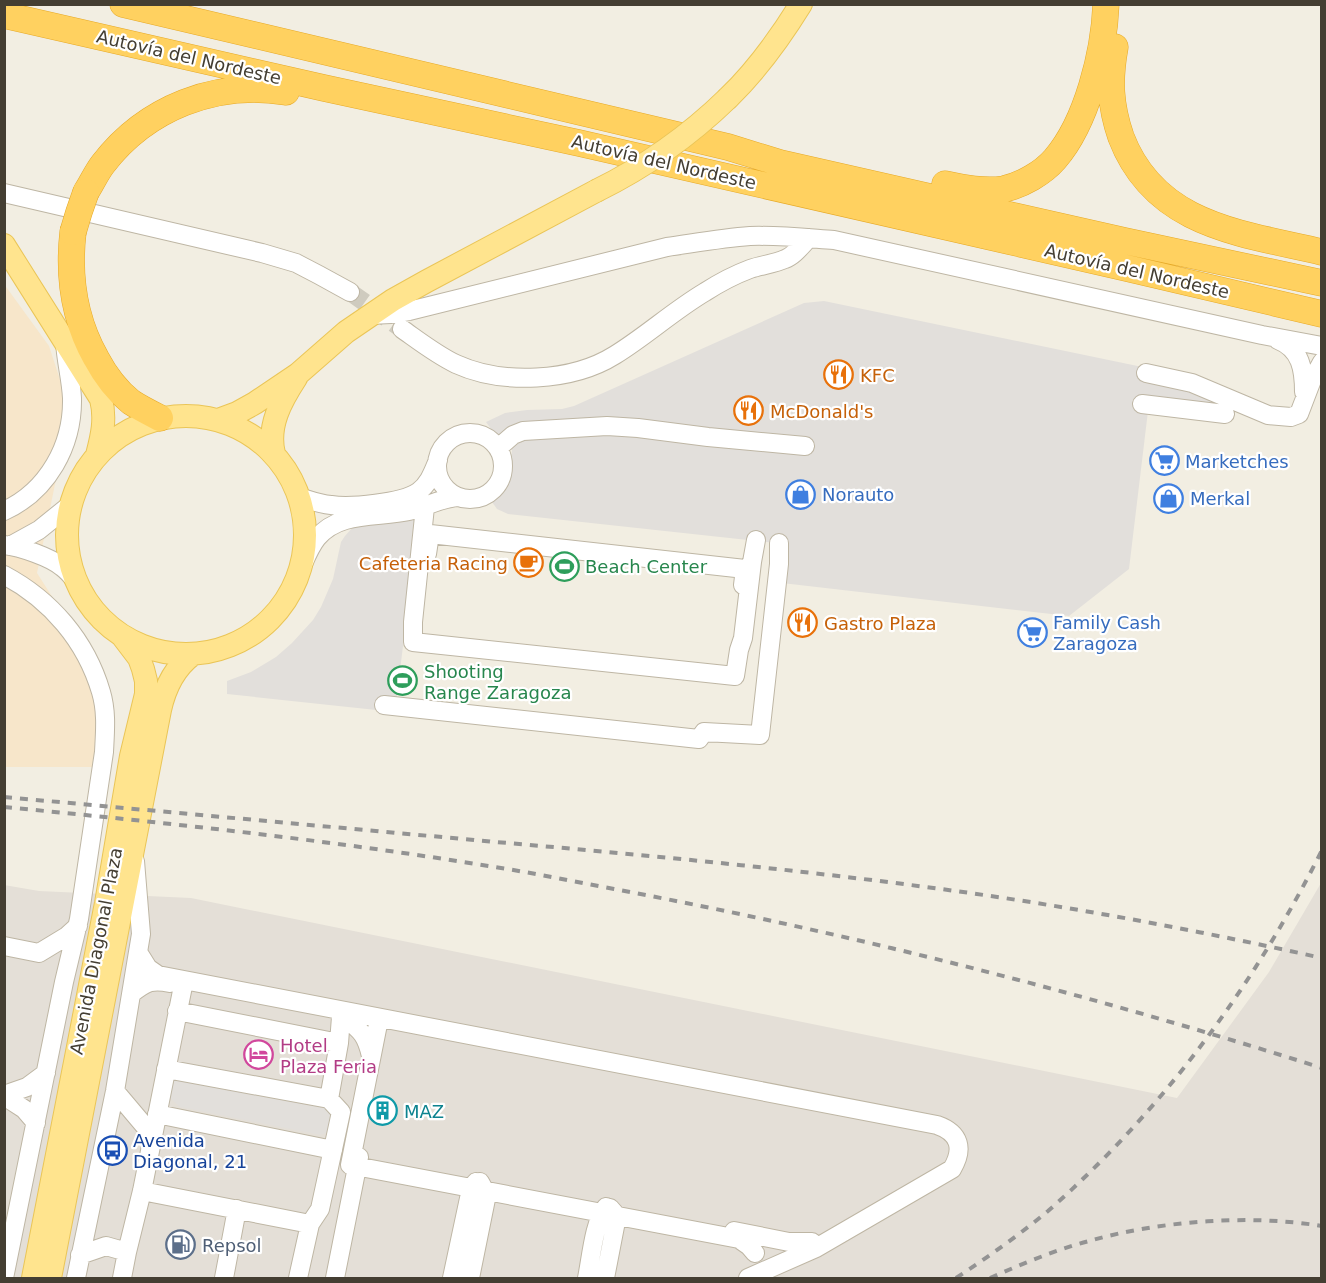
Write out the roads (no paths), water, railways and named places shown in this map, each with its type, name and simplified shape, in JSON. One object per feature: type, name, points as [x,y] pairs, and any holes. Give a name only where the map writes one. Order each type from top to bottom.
[{"type":"highway","name":"Autovía del Nordeste","points":[[123,4],[728,147],[780,163],[1322,283]]},
{"type":"highway","points":[[728,147],[782,150],[975,190],[1004,189],[1040,172],[1054,160],[1064,146],[1081,114],[1091,87],[1103,34],[1106,4]]},
{"type":"highway","points":[[1120,4],[1111,80],[1112,103],[1125,146],[1136,168],[1149,184],[1181,211],[1200,220],[1227,230],[1322,252]]},
{"type":"highway","name":"Autovía del Nordeste","points":[[4,15],[579,143],[1322,314]]},
{"type":"highway","points":[[160,418],[132,402],[122,393],[104,372],[87,339],[75,303],[72,283],[73,232],[78,212],[102,165],[125,139],[173,106],[208,95],[241,89],[270,90],[336,101],[893,227],[1022,244]]},
{"type":"main road","points":[[218,420],[255,403],[298,374],[337,339],[369,315],[427,280],[596,192],[666,151],[691,132],[728,98],[754,70],[770,51],[801,4]]},
{"type":"main road","points":[[4,245],[101,399],[104,421],[98,455]]},
{"type":"main road","points":[[274,454],[271,438],[275,418],[298,374]]},
{"type":"main road","points":[[189,416],[218,420],[239,428],[258,440],[274,454],[288,474],[299,497],[303,515],[304,553],[300,571],[293,588],[273,617],[244,639],[211,651],[193,654],[153,650],[134,642],[118,631],[102,615],[79,585],[68,555],[66,533],[70,505],[79,485],[98,455],[110,442],[128,430],[160,418],[189,416]]},
{"type":"main road","name":"Avenida Diagonal Plaza","points":[[50,1278],[125,842],[131,756],[146,687],[139,658],[118,631]]},
{"type":"main road","name":"Avenida Diagonal Plaza","points":[[33,1278],[125,842],[163,695],[176,671],[193,654]]},
{"type":"street","points":[[4,193],[262,253],[296,264],[350,292]]},
{"type":"street","points":[[369,315],[409,311],[667,248],[752,236],[834,240],[1262,335],[1322,346]]},
{"type":"street","points":[[402,329],[455,364],[478,372],[523,378],[552,376],[589,368],[621,351],[703,292],[748,270],[787,259],[809,238]]},
{"type":"street","points":[[1262,335],[1285,343],[1294,350],[1304,371],[1304,399]]},
{"type":"street","points":[[4,512],[20,503],[39,487],[57,463],[64,448],[71,423],[72,395],[64,340]]},
{"type":"street","points":[[1146,373],[1192,383],[1268,415],[1291,417],[1299,414],[1312,380],[1322,362]]},
{"type":"street","points":[[1142,404],[1225,414]]},
{"type":"street","points":[[498,447],[513,435],[523,431],[607,426],[806,446]]},
{"type":"street","points":[[299,497],[320,504],[343,506],[363,505],[410,496],[423,488],[429,480],[441,450],[448,442],[466,433],[485,436],[492,441],[498,447],[504,467],[497,487],[480,498],[449,497],[425,507],[404,512],[338,522],[318,536],[300,571]]},
{"type":"street","points":[[438,460],[441,482],[458,497]]},
{"type":"street","points":[[7,545],[39,530],[70,505]]},
{"type":"street","points":[[425,507],[412,622],[413,642],[735,676],[743,638],[756,540]]},
{"type":"street","points":[[414,632],[418,623],[430,534],[745,569],[737,635],[739,650]]},
{"type":"street","points":[[384,705],[699,739],[704,732],[760,735],[779,564],[779,543]]},
{"type":"street","points":[[7,545],[53,561],[79,585]]},
{"type":"street","points":[[4,575],[40,598],[73,633],[87,658],[101,693],[104,709],[104,752],[78,922],[8,1249],[4,1278]]},
{"type":"street","points":[[4,946],[39,953],[67,936],[78,922],[125,842]]},
{"type":"street","points":[[76,1278],[115,1090],[141,934],[138,879],[125,842]]},
{"type":"street","points":[[138,952],[148,968],[158,975],[180,982],[342,1017],[937,1125],[949,1129],[956,1138],[957,1160],[951,1169],[816,1248],[752,1267],[732,1278]]},
{"type":"street","points":[[131,994],[144,984],[158,980],[180,982],[944,1134],[951,1149],[950,1158],[944,1167],[778,1261]]},
{"type":"street","points":[[122,1278],[158,1114],[177,1011],[180,982]]},
{"type":"street","points":[[177,1011],[339,1043]]},
{"type":"street","points":[[329,1099],[342,1017]]},
{"type":"street","points":[[342,1017],[362,1032],[368,1044],[371,1059]]},
{"type":"street","points":[[383,1023],[371,1059],[350,1165],[358,1162],[608,1211],[789,1242],[812,1242]]},
{"type":"street","points":[[335,1278],[383,1023]]},
{"type":"street","points":[[166,1069],[329,1099],[341,1112],[320,1209],[310,1224],[298,1278]]},
{"type":"street","points":[[4,1095],[27,1087],[46,1073]]},
{"type":"street","points":[[115,1090],[153,1136]]},
{"type":"street","points":[[4,1095],[24,1109],[36,1123]]},
{"type":"street","points":[[158,1114],[333,1150]]},
{"type":"street","points":[[452,1278],[478,1186]]},
{"type":"street","points":[[470,1278],[486,1199],[478,1186]]},
{"type":"street","points":[[142,1191],[310,1224]]},
{"type":"street","points":[[224,1278],[237,1209]]},
{"type":"street","points":[[608,1211],[739,1239],[749,1246],[752,1267]]},
{"type":"street","points":[[587,1278],[597,1223],[608,1211]]},
{"type":"street","points":[[605,1278],[608,1211]]},
{"type":"street","points":[[752,1267],[758,1244],[762,1240],[770,1239],[780,1246],[782,1252],[778,1261]]},
{"type":"street","points":[[80,1255],[106,1246],[128,1252]]},
{"type":"tunnel","points":[[350,292],[402,329]]},
{"type":"railway","points":[[4,797],[663,857],[885,882],[1084,911],[1180,928],[1322,958]]},
{"type":"railway","points":[[4,807],[191,826],[378,849],[515,870],[704,907],[971,968],[1147,1015],[1322,1068]]},
{"type":"railway","points":[[956,1278],[1003,1246],[1048,1211],[1090,1172],[1167,1089],[1202,1044],[1267,950],[1322,850]]},
{"type":"railway","points":[[990,1278],[1089,1241],[1174,1224],[1265,1220],[1322,1226]]},
{"type":"place","name":"KFC","points":[[839,375]]},
{"type":"place","name":"McDonald's","points":[[749,411]]},
{"type":"place","name":"Marketches","points":[[1164,461]]},
{"type":"place","name":"Norauto","points":[[801,494]]},
{"type":"place","name":"Merkal","points":[[1169,498]]},
{"type":"place","name":"Cafeteria Racing","points":[[529,563]]},
{"type":"place","name":"Beach Center","points":[[564,566]]},
{"type":"place","name":"Gastro Plaza","points":[[803,623]]},
{"type":"place","name":"Family Cash Zaragoza","points":[[1032,632]]},
{"type":"place","name":"Shooting Range Zaragoza","points":[[403,681]]},
{"type":"place","name":"Hotel Plaza Feria","points":[[259,1055]]},
{"type":"place","name":"MAZ","points":[[383,1111]]},
{"type":"place","name":"Avenida Diagonal, 21","points":[[112,1150]]},
{"type":"place","name":"Repsol","points":[[181,1245]]}]
